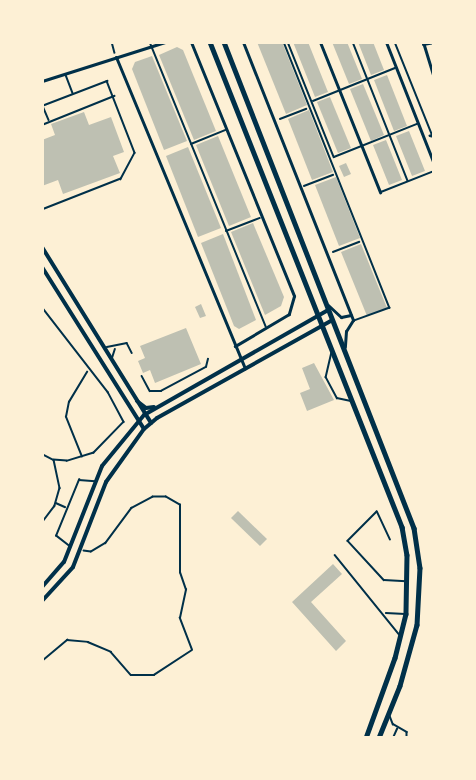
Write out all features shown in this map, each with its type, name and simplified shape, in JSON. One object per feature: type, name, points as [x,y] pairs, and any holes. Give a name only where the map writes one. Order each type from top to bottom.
[{"type":"main road","points":[[210,42],[402,527],[407,581],[405,614],[401,637],[366,738]]},
{"type":"main road","points":[[224,42],[328,310],[398,481],[417,548],[417,625],[393,703],[379,738]]},
{"type":"street","points":[[42,81],[150,44],[165,42]]},
{"type":"street","points":[[191,42],[294,296],[289,314],[235,346]]},
{"type":"street","points":[[245,42],[353,320],[345,338],[345,352]]},
{"type":"street","points":[[320,42],[380,192]]},
{"type":"street","points":[[386,42],[434,164]]},
{"type":"street","points":[[434,42],[423,43],[434,77]]},
{"type":"street","points":[[116,57],[245,368]]},
{"type":"street","points":[[42,247],[121,378],[151,423]]},
{"type":"street","points":[[42,267],[137,422],[144,429]]},
{"type":"street","points":[[325,302],[341,317],[351,315]]},
{"type":"street","points":[[42,587],[60,569],[95,481],[144,415],[328,310]]},
{"type":"street","points":[[42,601],[65,580],[80,550],[106,482],[144,429],[245,368],[332,320]]},
{"type":"street","points":[[131,393],[146,408],[162,405]]},
{"type":"lane","points":[[284,42],[390,309],[359,322],[353,320]]},
{"type":"lane","points":[[288,42],[334,157],[418,124]]},
{"type":"lane","points":[[353,42],[408,181]]},
{"type":"lane","points":[[150,44],[266,327]]},
{"type":"lane","points":[[312,101],[396,68]]},
{"type":"lane","points":[[65,73],[73,94]]},
{"type":"lane","points":[[42,210],[124,176],[135,150],[114,96],[104,81],[43,106],[50,121]]},
{"type":"lane","points":[[42,125],[114,96]]},
{"type":"lane","points":[[191,144],[226,129]]},
{"type":"lane","points":[[380,192],[434,171]]},
{"type":"lane","points":[[226,231],[261,217]]},
{"type":"lane","points":[[87,321],[104,345],[115,348],[127,343],[132,353]]},
{"type":"lane","points":[[115,348],[112,356],[121,378]]},
{"type":"lane","points":[[333,349],[326,377],[337,398],[354,403]]},
{"type":"lane","points":[[142,376],[154,393],[206,367],[208,359]]},
{"type":"lane","points":[[70,547],[56,538],[81,478],[95,481]]},
{"type":"lane","points":[[390,540],[377,512],[348,541],[384,580],[407,581]]},
{"type":"lane","points":[[335,555],[385,613],[401,637]]},
{"type":"lane","points":[[385,613],[405,614]]},
{"type":"lane","points":[[393,703],[390,716],[398,728],[407,732],[407,738]]},
{"type":"lane","points":[[393,738],[398,728]]},
{"type":"path","points":[[112,42],[116,57]]},
{"type":"path","points":[[395,42],[433,135]]},
{"type":"path","points":[[275,122],[310,107]]},
{"type":"path","points":[[301,188],[337,174]]},
{"type":"path","points":[[327,254],[363,240]]},
{"type":"path","points":[[42,307],[88,370],[117,404],[124,422],[100,448],[83,458],[54,460],[42,454]]},
{"type":"path","points":[[42,314],[46,311]]},
{"type":"path","points":[[83,458],[66,417],[69,402],[88,370]]},
{"type":"path","points":[[42,523],[56,503],[60,488],[54,460]]},
{"type":"path","points":[[42,661],[67,640],[88,642],[111,652],[131,675],[154,675],[192,650],[180,618],[186,590],[180,573],[180,505],[166,497],[153,497],[132,508],[105,543],[91,552],[80,550]]},
{"type":"path","points":[[56,503],[68,508]]},
{"type":"building","points":[[257,42],[282,42],[307,105],[286,114]]},
{"type":"building","points":[[293,42],[308,42],[328,92],[315,97]]},
{"type":"building","points":[[332,42],[347,42],[362,79],[349,84]]},
{"type":"building","points":[[358,42],[373,42],[384,70],[371,75]]},
{"type":"building","points":[[177,47],[183,50],[216,131],[194,140],[159,55]]},
{"type":"building","points":[[152,56],[187,141],[164,150],[132,69],[135,62]]},
{"type":"building","points":[[387,75],[407,126],[394,131],[374,80]]},
{"type":"building","points":[[363,84],[384,135],[371,141],[350,89]]},
{"type":"building","points":[[330,97],[351,148],[338,153],[317,102]]},
{"type":"building","points":[[309,110],[333,172],[312,180],[288,119]]},
{"type":"building","points":[[84,112],[89,125],[111,117],[124,152],[113,156],[120,173],[63,194],[58,180],[42,186],[42,140],[55,135],[51,124]]},
{"type":"building","points":[[409,131],[425,171],[412,176],[396,136]]},
{"type":"building","points":[[218,136],[251,217],[229,226],[196,145]]},
{"type":"building","points":[[386,140],[402,180],[389,185],[373,145]]},
{"type":"building","points":[[188,147],[221,228],[198,237],[166,156]]},
{"type":"building","points":[[346,163],[351,174],[344,177],[339,166]]},
{"type":"building","points":[[336,177],[360,238],[339,246],[315,185]]},
{"type":"building","points":[[253,223],[284,297],[281,306],[265,315],[231,232]]},
{"type":"building","points":[[223,234],[256,320],[239,329],[234,326],[201,243]]},
{"type":"building","points":[[361,244],[387,308],[367,316],[341,252]]},
{"type":"building","points":[[201,304],[206,316],[200,318],[195,307]]},
{"type":"building","points":[[186,328],[201,364],[155,383],[150,370],[143,373],[138,361],[145,358],[140,346]]},
{"type":"building","points":[[314,363],[334,400],[307,411],[300,393],[310,389],[302,368]]},
{"type":"building","points":[[238,511],[267,539],[260,546],[231,518]]},
{"type":"building","points":[[333,564],[342,574],[311,602],[346,641],[336,651],[292,602]]}]
